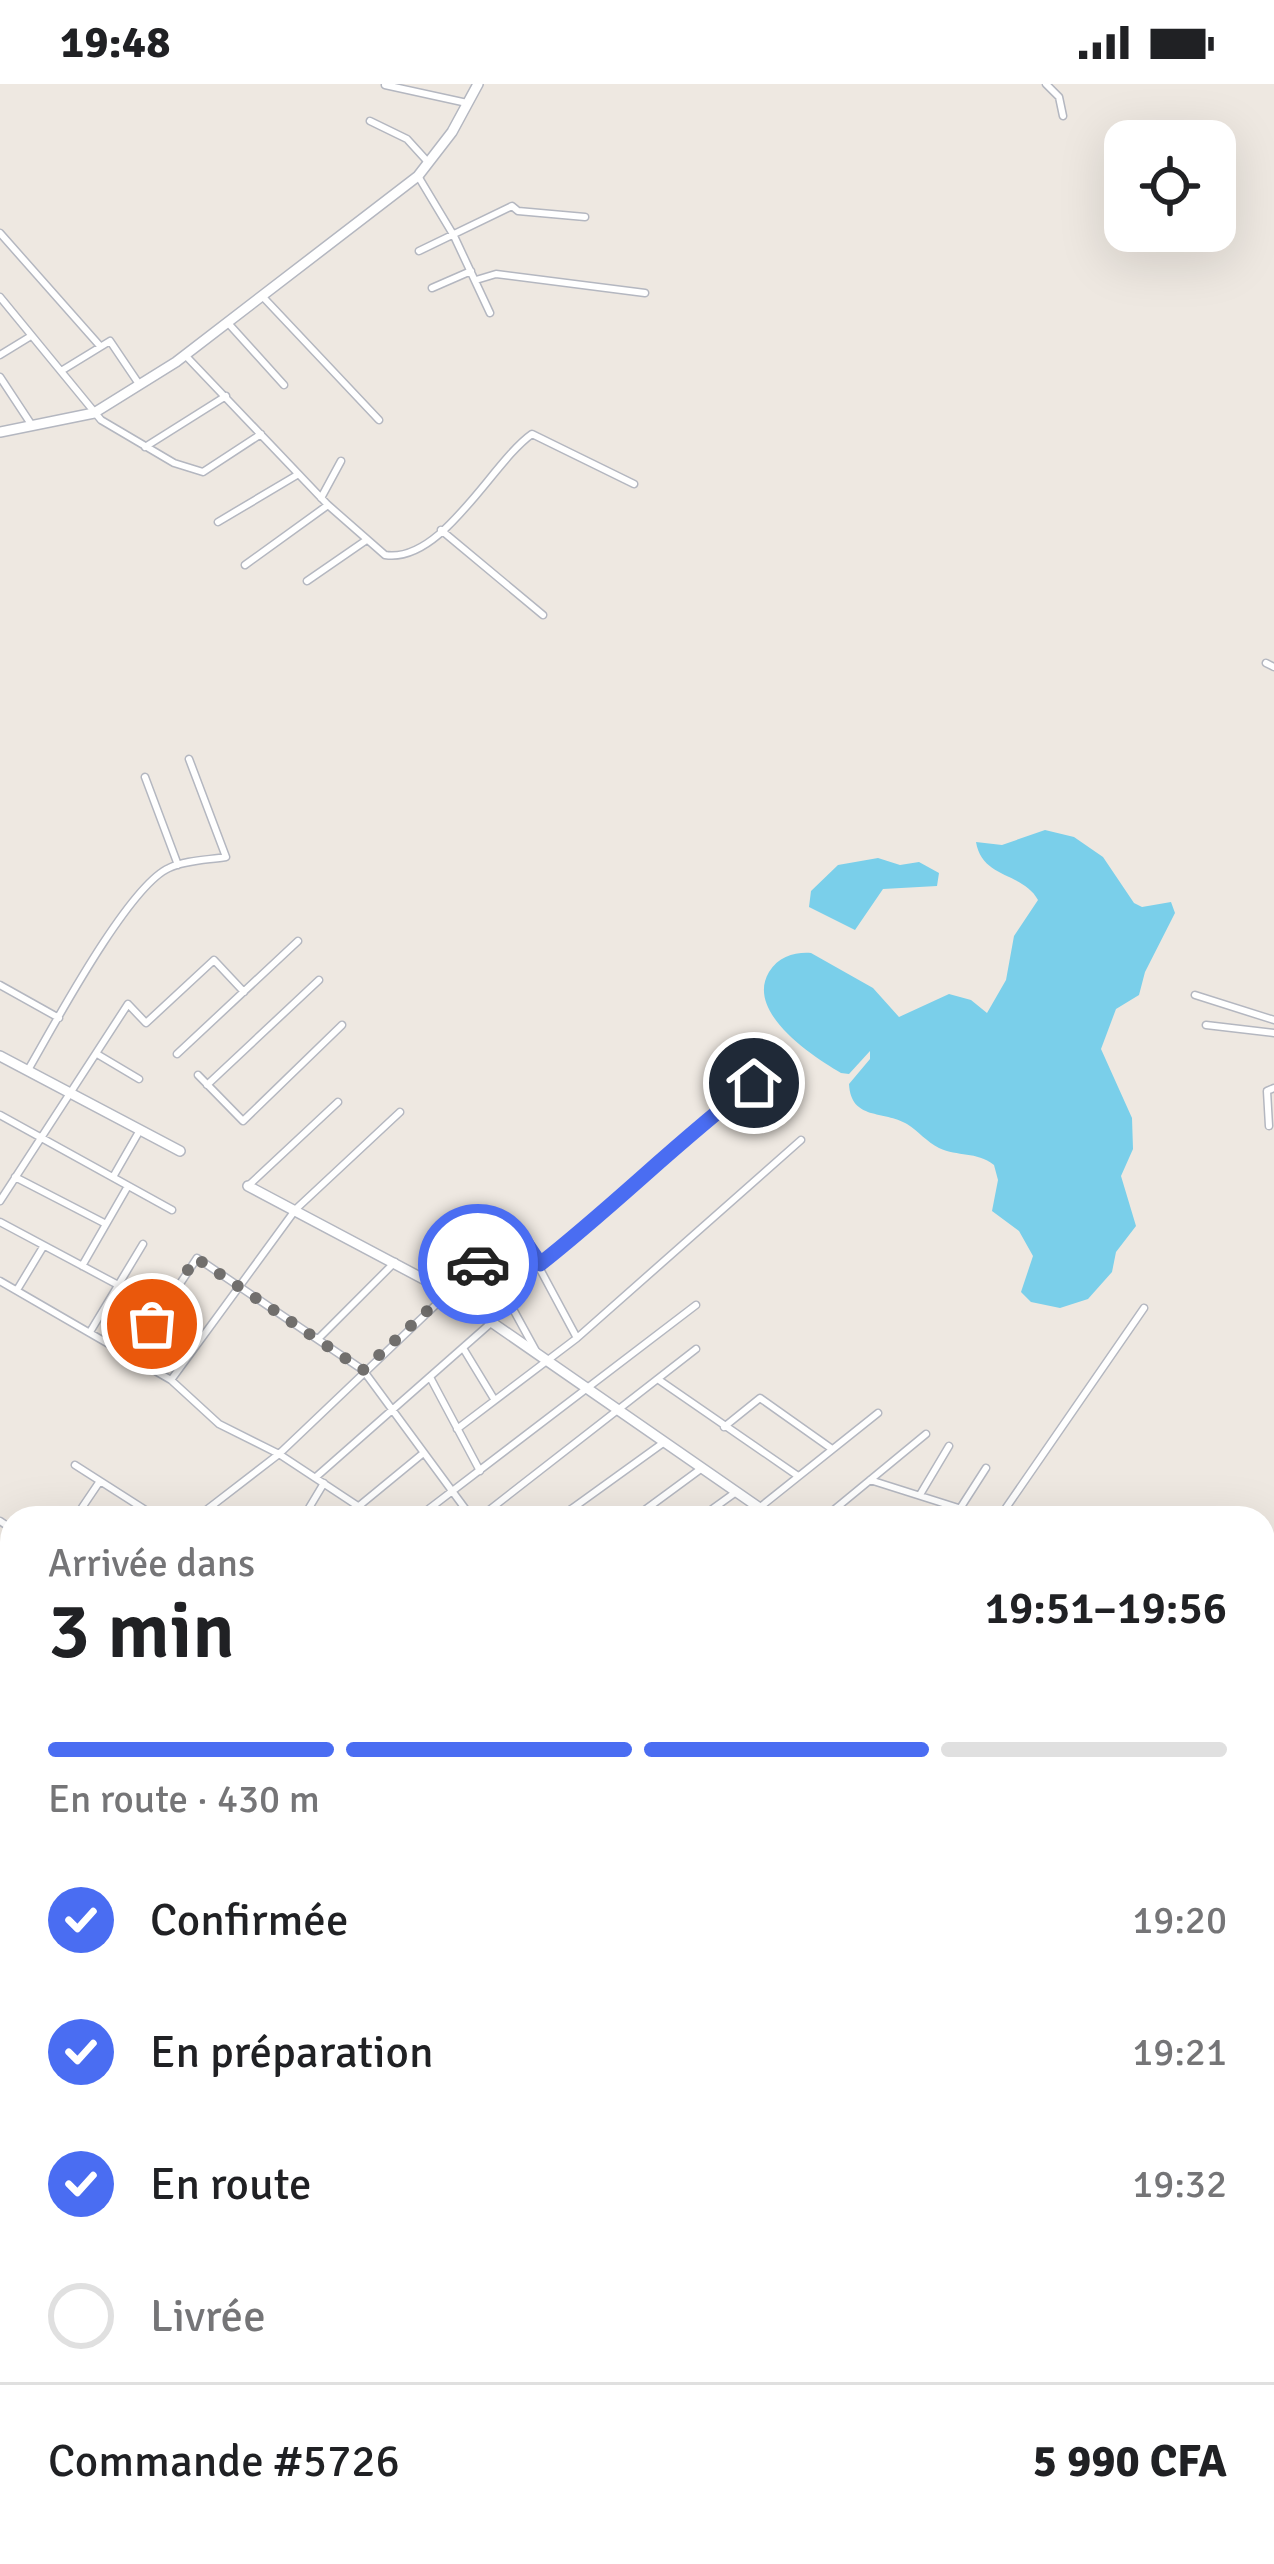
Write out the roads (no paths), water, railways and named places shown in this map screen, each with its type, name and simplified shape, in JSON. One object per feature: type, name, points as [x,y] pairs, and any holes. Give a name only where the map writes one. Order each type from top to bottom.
[{"type":"street","points":[[0,431],[94,413],[185,355],[418,176],[478,84]]},
{"type":"street","points":[[1046,84],[1059,98],[1063,116]]},
{"type":"street","points":[[385,85],[467,103]]},
{"type":"street","points":[[370,121],[407,139],[429,164]]},
{"type":"street","points":[[418,176],[454,236],[490,313]]},
{"type":"street","points":[[419,251],[512,206],[518,212],[585,217]]},
{"type":"street","points":[[0,235],[100,346]]},
{"type":"street","points":[[432,288],[471,271]]},
{"type":"street","points":[[476,280],[496,274],[645,292]]},
{"type":"street","points":[[0,297],[94,413],[146,447],[196,473],[262,434]]},
{"type":"street","points":[[262,297],[379,421]]},
{"type":"street","points":[[228,322],[284,385]]},
{"type":"street","points":[[0,355],[31,336]]},
{"type":"street","points":[[61,371],[113,342],[140,386]]},
{"type":"street","points":[[185,355],[365,541],[393,557],[418,548],[441,530],[532,434],[634,484]]},
{"type":"street","points":[[0,376],[33,427]]},
{"type":"street","points":[[146,447],[226,396]]},
{"type":"street","points":[[245,565],[324,501],[341,461]]},
{"type":"street","points":[[218,522],[298,475]]},
{"type":"street","points":[[441,530],[543,615]]},
{"type":"street","points":[[307,581],[365,541]]},
{"type":"street","points":[[27,1071],[100,949],[156,877],[178,865],[226,857],[189,759]]},
{"type":"street","points":[[145,777],[178,865]]},
{"type":"street","points":[[177,1054],[298,941]]},
{"type":"street","points":[[0,1202],[128,1004],[146,1023],[214,960],[244,992]]},
{"type":"street","points":[[207,1084],[319,980]]},
{"type":"street","points":[[0,986],[59,1018]]},
{"type":"street","points":[[1195,995],[1274,1021]]},
{"type":"street","points":[[198,1075],[243,1120],[342,1025]]},
{"type":"street","points":[[1206,1025],[1274,1033]]},
{"type":"street","points":[[97,1054],[139,1079]]},
{"type":"street","points":[[0,1056],[180,1151]]},
{"type":"street","points":[[540,1264],[632,1191],[687,1133],[754,1083]]},
{"type":"street","points":[[1269,1126],[1267,1091],[1274,1088]]},
{"type":"street","points":[[338,1102],[248,1186],[448,1292],[756,1506]]},
{"type":"street","points":[[171,1380],[236,1284],[296,1210],[400,1112]]},
{"type":"street","points":[[0,1115],[172,1210]]},
{"type":"street","points":[[112,1178],[140,1130]]},
{"type":"street","points":[[457,1429],[541,1356],[577,1338],[801,1140]]},
{"type":"street","points":[[15,1177],[106,1224]]},
{"type":"street","points":[[82,1266],[128,1186]]},
{"type":"street","points":[[0,1222],[120,1286]]},
{"type":"street","points":[[212,1506],[279,1454],[484,1258],[522,1241],[540,1264],[577,1338]]},
{"type":"street","points":[[90,1332],[143,1244]]},
{"type":"street","points":[[17,1290],[44,1246]]},
{"type":"street","points":[[130,1358],[196,1258],[363,1370],[449,1494],[462,1506]]},
{"type":"street","points":[[484,1258],[541,1356]]},
{"type":"street","points":[[318,1339],[395,1262]]},
{"type":"street","points":[[0,1298],[4,1283],[90,1332],[171,1380],[220,1424],[279,1454],[353,1506]]},
{"type":"street","points":[[432,1506],[696,1305]]},
{"type":"street","points":[[1008,1506],[1144,1308]]},
{"type":"street","points":[[308,1506],[320,1480],[492,1322]]},
{"type":"street","points":[[463,1348],[494,1399]]},
{"type":"street","points":[[492,1506],[621,1412],[696,1349]]},
{"type":"street","points":[[430,1378],[480,1471]]},
{"type":"street","points":[[659,1380],[798,1477]]},
{"type":"street","points":[[724,1427],[760,1398],[832,1449]]},
{"type":"street","points":[[762,1506],[878,1413]]},
{"type":"street","points":[[839,1506],[926,1434]]},
{"type":"street","points":[[575,1506],[664,1442]]},
{"type":"street","points":[[921,1493],[949,1446]]},
{"type":"street","points":[[367,1506],[422,1454]]},
{"type":"street","points":[[75,1465],[139,1506]]},
{"type":"street","points":[[650,1506],[702,1468]]},
{"type":"street","points":[[962,1506],[986,1468]]},
{"type":"street","points":[[870,1480],[956,1506]]},
{"type":"street","points":[[83,1506],[100,1481]]},
{"type":"street","points":[[717,1506],[736,1492]]},
{"type":"water","points":[[1045,830],[1074,837],[1103,857],[1134,903],[1142,907],[1171,902],[1175,913],[1145,972],[1139,995],[1116,1009],[1101,1049],[1132,1118],[1133,1149],[1121,1176],[1136,1226],[1116,1252],[1112,1272],[1088,1299],[1060,1308],[1031,1302],[1021,1292],[1033,1256],[1019,1231],[992,1211],[998,1180],[994,1165],[939,1148],[907,1124],[862,1109],[851,1096],[849,1084],[870,1059],[870,1051],[849,1074],[841,1073],[785,1031],[766,1002],[764,987],[769,972],[782,959],[811,953],[873,988],[899,1017],[949,994],[971,1000],[987,1013],[1006,980],[1014,936],[1038,900],[1023,884],[986,863],[976,842],[1002,845]]},
{"type":"water","points":[[878,858],[900,865],[919,862],[939,873],[937,886],[883,889],[855,930],[809,907],[811,891],[838,865]]}]
